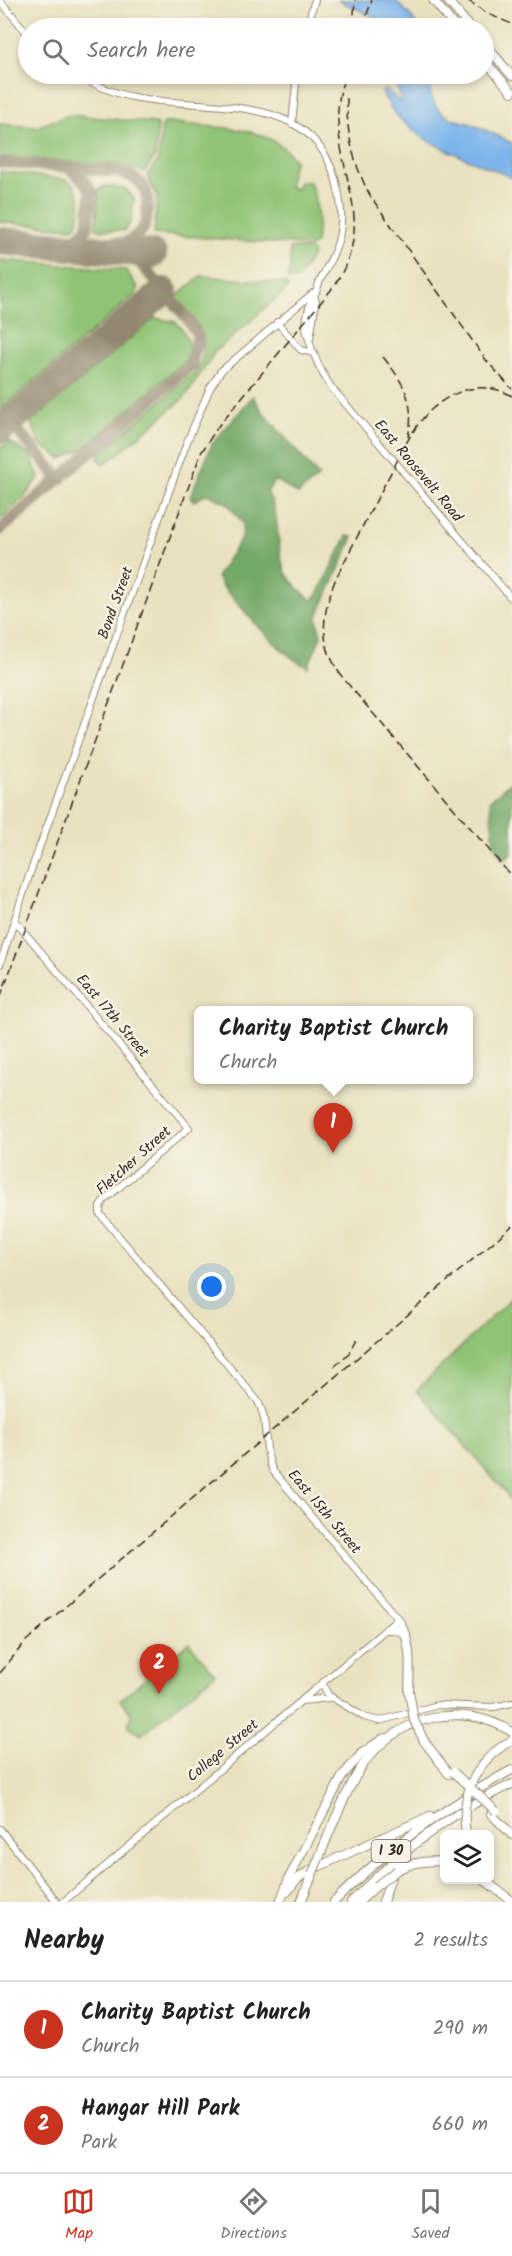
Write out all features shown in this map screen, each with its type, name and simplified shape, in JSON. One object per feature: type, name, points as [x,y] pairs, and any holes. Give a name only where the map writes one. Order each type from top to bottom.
[{"type":"highway","points":[[433,0],[448,18]]},
{"type":"highway","points":[[447,0],[462,18]]},
{"type":"highway","points":[[494,56],[512,76]]},
{"type":"highway","points":[[494,72],[512,92]]},
{"type":"highway","points":[[398,1619],[406,1634],[410,1651],[409,1691],[414,1720],[424,1741],[451,1773],[512,1826]]},
{"type":"highway","points":[[387,1629],[406,1634]]},
{"type":"highway","points":[[301,1902],[358,1773],[370,1756],[390,1737],[419,1721],[447,1715],[482,1719],[512,1732]]},
{"type":"highway","points":[[281,1902],[290,1876],[343,1775],[368,1747],[382,1738],[390,1737]]},
{"type":"highway","points":[[466,1830],[464,1804],[473,1780],[494,1754],[512,1740]]},
{"type":"highway","name":"I 30","points":[[334,1902],[390,1851],[512,1770]]},
{"type":"highway","name":"I 30","points":[[351,1902],[386,1867],[453,1811],[512,1784]]},
{"type":"highway","points":[[281,1902],[292,1884],[309,1872],[453,1811]]},
{"type":"highway","points":[[383,1902],[398,1864],[453,1811]]},
{"type":"highway","points":[[494,1812],[512,1835]]},
{"type":"highway","points":[[361,1902],[376,1886],[408,1864],[421,1861],[440,1862]]},
{"type":"highway","points":[[494,1881],[512,1900]]},
{"type":"highway","points":[[490,1884],[512,1900]]},
{"type":"street","points":[[0,1],[18,22]]},
{"type":"street","points":[[309,18],[314,3]]},
{"type":"street","name":"East Roosevelt Road","points":[[92,84],[132,97],[254,109],[272,114],[312,138],[329,161],[340,203],[341,221],[338,243],[331,263],[315,293],[316,301],[310,338],[314,353],[331,387],[512,599]]},
{"type":"street","points":[[292,124],[296,84]]},
{"type":"street","name":"Bond Street","points":[[0,964],[29,876],[198,415],[214,379],[277,322],[315,293]]},
{"type":"street","points":[[277,322],[301,350],[314,353]]},
{"type":"street","name":"East 17th Street","points":[[15,921],[189,1128]]},
{"type":"street","name":"Fletcher Street","points":[[100,1214],[104,1200],[189,1128]]},
{"type":"street","name":"East 15th Street","points":[[100,1214],[257,1400],[262,1410],[268,1457],[273,1470],[398,1619]]},
{"type":"street","name":"College Street","points":[[63,1902],[398,1619]]},
{"type":"street","points":[[322,1683],[326,1693],[364,1717],[379,1721],[438,1705],[485,1707],[512,1702]]},
{"type":"street","points":[[316,1689],[322,1698]]},
{"type":"street","points":[[301,1701],[336,1699]]},
{"type":"street","points":[[0,1829],[57,1902]]},
{"type":"green space","points":[[70,115],[155,123],[158,127],[155,157],[144,172],[125,166],[0,157],[0,124],[36,127]]},
{"type":"green space","points":[[164,123],[253,132],[276,142],[295,160],[289,187],[297,189],[299,182],[310,182],[317,212],[316,243],[312,246],[154,234],[157,198],[147,175],[158,161]]},
{"type":"green space","points":[[0,171],[67,180],[79,194],[77,225],[72,228],[0,222]]},
{"type":"green space","points":[[105,186],[126,189],[134,199],[131,222],[124,231],[96,229],[98,190]]},
{"type":"green space","points":[[290,248],[309,249],[313,254],[298,279],[288,279]]},
{"type":"green space","points":[[0,260],[126,270],[138,288],[136,294],[0,410]]},
{"type":"green space","points":[[201,276],[285,283],[288,288],[215,352],[184,398],[117,455],[102,463],[98,459],[99,454],[194,373],[198,367],[204,346],[201,333],[176,297]]},
{"type":"green space","points":[[155,318],[176,322],[183,331],[189,344],[186,360],[85,448],[61,459],[40,444],[31,422]]},
{"type":"green space","points":[[253,396],[262,411],[319,477],[298,494],[275,480],[267,492],[274,510],[281,555],[287,575],[312,601],[318,594],[347,536],[353,537],[317,618],[321,636],[308,667],[274,642],[221,585],[217,576],[242,537],[243,523],[227,503],[207,494],[194,501],[190,497],[212,444]]},
{"type":"green space","points":[[9,442],[30,455],[39,477],[25,497],[0,519],[0,449]]},
{"type":"green space","points":[[512,781],[512,853],[503,860],[494,845],[490,800]]},
{"type":"green space","points":[[512,1297],[512,1504],[506,1493],[417,1390]]},
{"type":"green space","points":[[189,1643],[215,1674],[141,1735],[128,1726],[132,1715],[120,1700]]},
{"type":"water","points":[[338,0],[395,0],[412,18],[374,17]]},
{"type":"water","points":[[396,84],[429,84],[435,105],[444,114],[512,143],[512,178],[438,146],[421,136],[392,110],[382,92],[384,90],[389,92],[400,102]]},
{"type":"taxiway","points":[[0,162],[115,171],[136,179],[141,183],[146,194],[145,224],[133,238],[112,250]]},
{"type":"taxiway","points":[[62,246],[82,235],[88,226],[91,191],[85,182],[69,168]]},
{"type":"taxiway","points":[[0,530],[191,365],[198,336],[188,319],[131,252]]},
{"type":"taxiway","points":[[10,422],[60,479]]},
{"type":"runway","points":[[0,241],[153,254]]},
{"type":"runway","points":[[0,430],[164,291]]},
{"type":"railway","points":[[354,18],[355,0]]},
{"type":"railway","points":[[366,18],[372,0]]},
{"type":"railway","points":[[467,0],[488,14],[512,24]]},
{"type":"railway","points":[[0,998],[201,453],[219,425],[331,290],[345,267],[352,246],[354,226],[353,206],[340,144],[338,120],[342,84]]},
{"type":"railway","points":[[347,98],[352,149],[371,197],[486,360],[512,389]]},
{"type":"railway","points":[[383,357],[397,375],[406,394],[410,414],[408,437]]},
{"type":"railway","points":[[512,396],[491,388],[470,389],[450,396],[432,409],[420,422],[406,444],[336,578],[327,605],[324,630],[329,653],[343,678],[512,877]]},
{"type":"railway","points":[[0,1673],[26,1641],[51,1619],[512,1226]]},
{"type":"railway","points":[[334,1367],[349,1353],[356,1340]]},
{"type":"place","name":"Charity Baptist Church","points":[[333,1153]]},
{"type":"place","name":"Hangar Hill Park","points":[[159,1694]]}]
